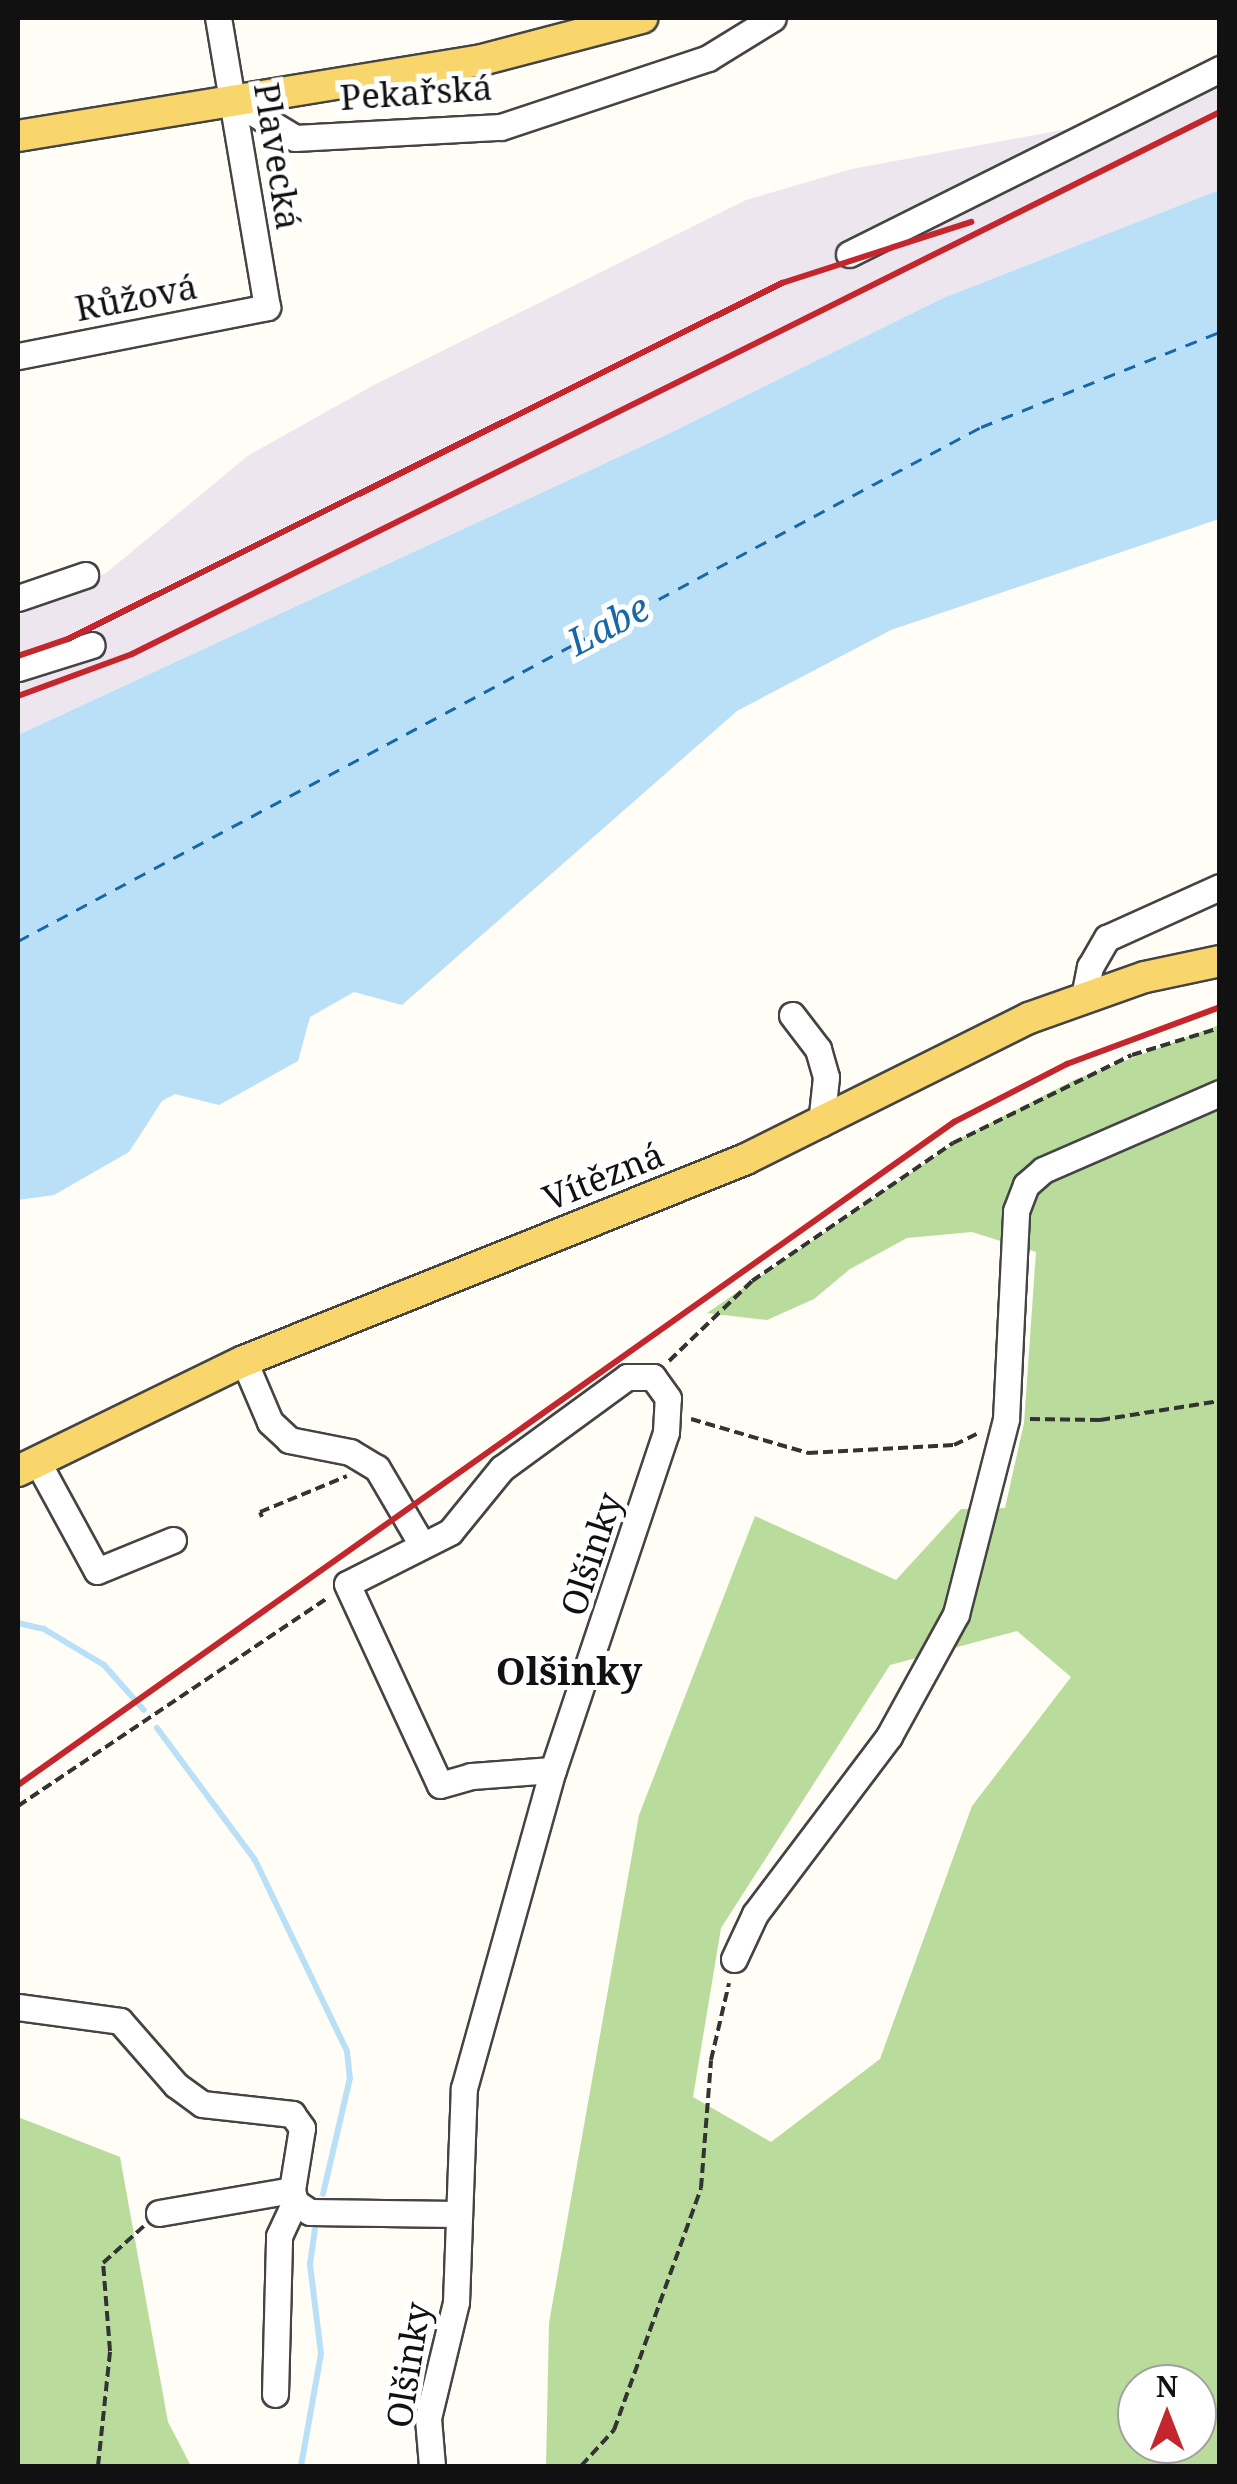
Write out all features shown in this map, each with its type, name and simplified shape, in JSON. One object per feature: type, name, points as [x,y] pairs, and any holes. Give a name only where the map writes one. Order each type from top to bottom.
[{"type":"main road","name":"Pekařská","points":[[18,136],[478,62],[642,18]]},
{"type":"main road","name":"Vítězná","points":[[27,1466],[244,1361],[821,1124],[1029,1018],[1084,997],[1220,960]]},
{"type":"street","name":"Plavecká","points":[[218,18],[267,307]]},
{"type":"street","name":"Pekařská","points":[[234,101],[294,138],[501,127],[708,58],[773,18]]},
{"type":"street","points":[[849,254],[1220,69]]},
{"type":"street","name":"Růžová","points":[[18,356],[267,307]]},
{"type":"street","points":[[18,598],[86,576]]},
{"type":"street","points":[[18,668],[92,644]]},
{"type":"street","points":[[1084,997],[1090,967],[1107,938],[1220,887]]},
{"type":"street","points":[[792,1014],[818,1049],[826,1078],[821,1124]]},
{"type":"street","points":[[734,1958],[755,1914],[889,1736],[956,1614],[1006,1419],[1016,1211],[1026,1185],[1043,1170],[1220,1093]]},
{"type":"street","points":[[244,1361],[270,1422],[289,1440],[377,1468],[420,1542]]},
{"type":"street","points":[[553,1770],[471,1776],[440,1785],[347,1584],[420,1542],[450,1532],[502,1468],[627,1377],[653,1377],[668,1398],[667,1414]]},
{"type":"street","name":"Olšinky","points":[[432,2466],[428,2418],[456,2302],[456,2214],[464,2088],[553,1770],[631,1551],[667,1414]]},
{"type":"street","points":[[27,1466],[97,1571],[173,1540]]},
{"type":"street","points":[[18,2007],[120,2021],[176,2085],[202,2104],[292,2114],[302,2128],[294,2196],[279,2236],[275,2394]]},
{"type":"street","points":[[294,2196],[310,2212],[456,2214]]},
{"type":"street","points":[[159,2213],[294,2196]]},
{"type":"path","points":[[653,1377],[752,1282],[953,1143],[1132,1054],[1220,1028]]},
{"type":"path","points":[[667,1414],[808,1453],[954,1444],[1006,1419],[1100,1420],[1220,1401]]},
{"type":"path","points":[[262,1516],[260,1512],[352,1474],[364,1461]]},
{"type":"path","points":[[18,1806],[347,1584]]},
{"type":"path","points":[[582,2466],[614,2430],[701,2188],[711,2060],[734,1958]]},
{"type":"path","points":[[98,2466],[110,2351],[102,2263],[159,2213]]},
{"type":"shaded area","points":[[1219,62],[1219,190],[943,298],[664,436],[18,735],[18,616],[106,573],[249,455],[374,385],[746,200],[852,169],[1099,123]]},
{"type":"green space","points":[[1219,1025],[1219,2466],[546,2466],[549,2323],[639,1815],[755,1516],[896,1580],[961,1509],[1005,1508],[1024,1423],[1036,1252],[972,1232],[907,1238],[850,1269],[814,1299],[767,1320],[707,1313],[963,1137],[1074,1080]],"holes":[[[1017,1631],[1071,1677],[972,1806],[880,2059],[771,2142],[693,2097],[721,1928],[890,1665]]]},
{"type":"green space","points":[[18,2117],[120,2157],[168,2422],[191,2466],[18,2466]]},
{"type":"water","name":"Labe","points":[[1219,190],[1219,519],[891,630],[737,711],[402,1005],[354,992],[310,1017],[298,1061],[219,1105],[175,1094],[162,1101],[129,1152],[54,1195],[18,1200],[18,735],[664,436],[943,298]]},
{"type":"waterway","points":[[18,1623],[44,1629],[104,1665],[144,1710]]},
{"type":"waterway","points":[[157,1728],[255,1860],[347,2051],[350,2078],[323,2194]]},
{"type":"waterway","points":[[301,2466],[321,2354],[310,2264],[315,2229]]},
{"type":"ferry route","points":[[18,941],[981,427],[1220,332]]},
{"type":"railway","points":[[18,696],[132,654],[1220,112]]},
{"type":"railway","points":[[18,656],[68,639],[782,283],[971,222]]},
{"type":"railway","points":[[18,1785],[954,1122],[1067,1064],[1220,1007]]},
{"type":"district","name":"Olšinky","points":[[569,1671]]}]
